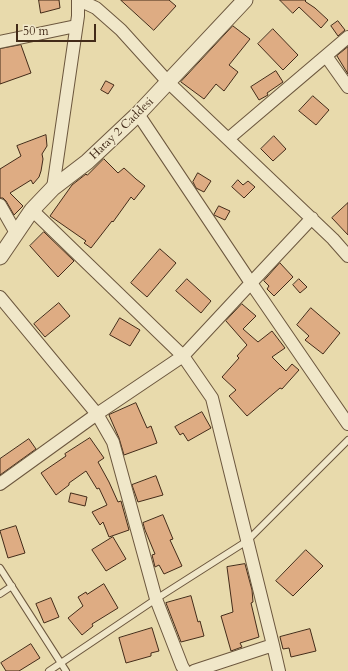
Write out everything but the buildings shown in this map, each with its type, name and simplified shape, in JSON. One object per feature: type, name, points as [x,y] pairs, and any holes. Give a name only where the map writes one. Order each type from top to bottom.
[{"type":"street","points":[[52,188],[78,16],[78,0],[96,8],[121,30],[168,82],[333,238],[348,256]]},
{"type":"street","name":"Hatay 2 Caddesi","points":[[0,257],[32,210],[52,188],[87,162],[138,114],[245,0]]},
{"type":"street","points":[[0,42],[76,26]]},
{"type":"street","points":[[228,139],[348,37]]},
{"type":"street","points":[[326,56],[348,87]]},
{"type":"street","points":[[138,114],[251,283],[348,424]]},
{"type":"street","points":[[0,205],[16,233]]},
{"type":"street","points":[[32,210],[183,356],[212,398],[273,645],[278,671]]},
{"type":"street","points":[[0,484],[183,356],[312,218]]},
{"type":"street","points":[[0,296],[98,414],[113,442],[156,599],[185,671]]},
{"type":"street","points":[[194,671],[273,645]]},
{"type":"lane","points":[[50,671],[156,599],[247,541],[348,440]]},
{"type":"lane","points":[[0,568],[66,671]]},
{"type":"lane","points":[[0,594],[12,586]]}]
